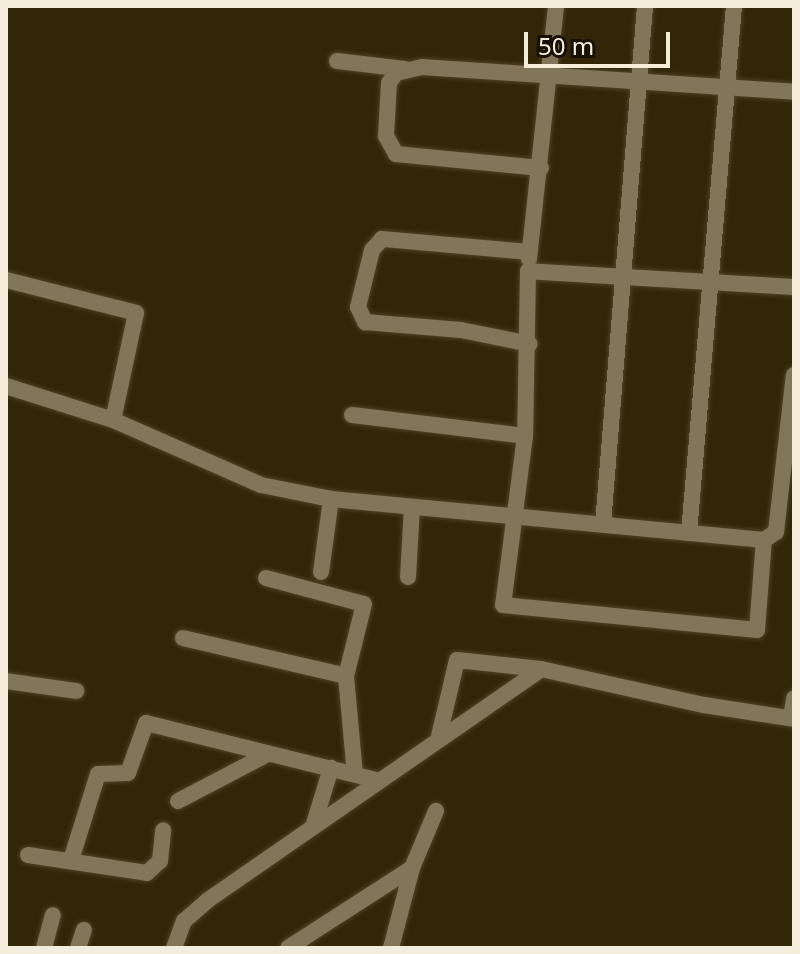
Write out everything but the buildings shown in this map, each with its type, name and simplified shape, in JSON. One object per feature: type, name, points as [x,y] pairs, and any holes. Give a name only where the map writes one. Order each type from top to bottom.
[{"type":"street","points":[[556,6],[541,168],[529,252],[530,344],[525,436],[503,605],[527,611],[757,630],[764,540]]},
{"type":"street","points":[[603,524],[645,6]]},
{"type":"street","points":[[689,533],[734,6]]},
{"type":"street","points":[[337,61],[405,69],[550,74],[794,92]]},
{"type":"street","points":[[405,69],[389,83],[386,100],[386,136],[396,154],[541,168]]},
{"type":"street","points":[[529,252],[382,239],[372,250],[358,307],[365,322],[461,330],[530,344]]},
{"type":"street","points":[[528,271],[794,287]]},
{"type":"street","points":[[6,280],[136,313],[113,420]]},
{"type":"street","points":[[6,386],[113,420],[261,485],[331,499],[412,508],[764,540],[776,532],[794,375]]},
{"type":"street","points":[[352,415],[525,436]]},
{"type":"street","points":[[321,572],[331,499]]},
{"type":"street","points":[[408,577],[412,508]]},
{"type":"street","points":[[266,578],[364,604],[346,676],[355,774]]},
{"type":"street","points":[[183,638],[346,676]]},
{"type":"street","points":[[439,736],[457,660],[541,669],[704,705],[793,718],[794,698]]},
{"type":"street","points":[[174,948],[184,921],[208,900],[439,736],[541,669]]},
{"type":"street","points":[[6,681],[76,691]]},
{"type":"street","points":[[71,860],[98,774],[128,773],[146,723],[376,780]]},
{"type":"street","points":[[178,801],[268,754]]},
{"type":"street","points":[[313,827],[331,768]]},
{"type":"street","points":[[391,948],[412,868],[436,811]]},
{"type":"street","points":[[28,855],[147,873],[160,861],[163,830]]},
{"type":"street","points":[[288,948],[316,927],[412,868]]},
{"type":"street","points":[[44,948],[53,915]]},
{"type":"street","points":[[311,948],[316,927]]},
{"type":"street","points":[[78,948],[84,930]]}]
